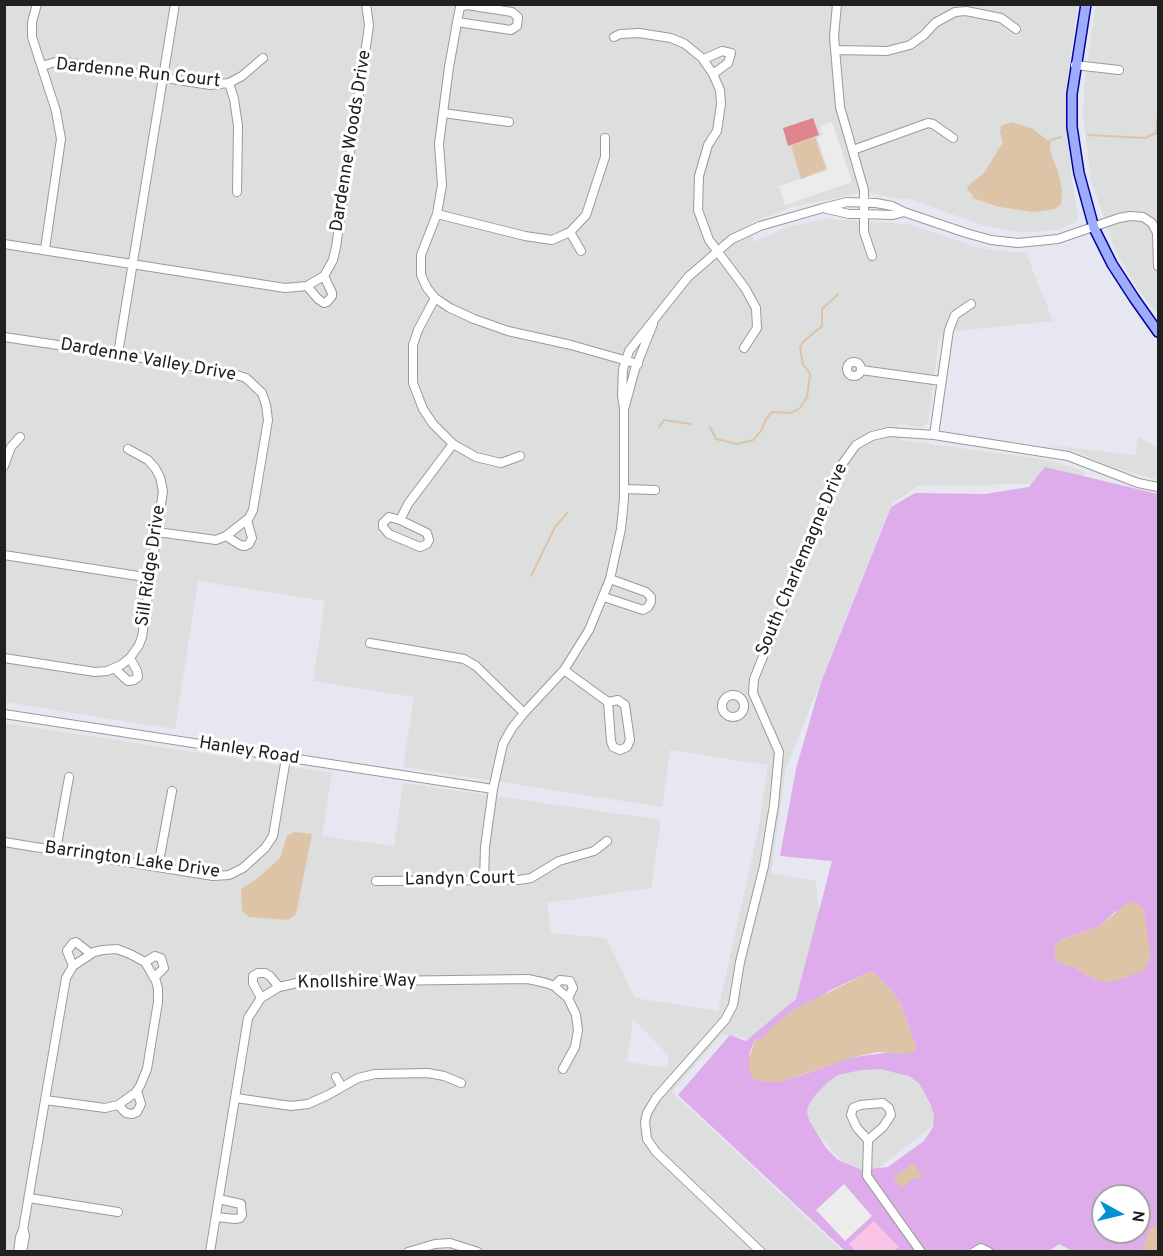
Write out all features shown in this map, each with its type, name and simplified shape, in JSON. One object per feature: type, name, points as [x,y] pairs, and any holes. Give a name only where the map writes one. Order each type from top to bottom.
[{"type":"main road","points":[[1086,4],[1072,94],[1072,127],[1079,173],[1094,228],[1118,272],[1158,332]]},
{"type":"street","points":[[37,4],[32,22],[32,38],[56,111],[61,139],[45,249]]},
{"type":"street","points":[[118,354],[175,4]]},
{"type":"street","name":"Dardenne Woods Drive","points":[[307,286],[318,300],[324,303],[332,296],[324,276],[333,260],[343,202],[369,33],[366,4]]},
{"type":"street","points":[[837,4],[835,50],[840,106],[862,178],[865,203],[864,232],[872,256]]},
{"type":"street","points":[[457,22],[511,30],[517,26],[518,17],[512,12],[467,5],[460,7],[457,22],[443,113],[439,144],[442,185],[437,214],[421,255],[421,275],[435,298],[474,319],[508,331],[572,345],[638,364]]},
{"type":"street","points":[[835,50],[886,51],[910,45],[935,23],[955,12],[966,11],[1000,18],[1016,29]]},
{"type":"street","points":[[614,38],[620,34],[639,33],[671,38],[685,44],[704,59],[720,90],[721,104],[717,130],[708,146],[699,176],[698,200],[702,224],[709,240],[745,288],[756,308],[757,328],[744,348]]},
{"type":"street","points":[[704,59],[722,51],[731,53],[728,63],[713,74]]},
{"type":"street","name":"Dardenne Run Court","points":[[42,66],[59,61],[210,85],[230,83],[243,76],[263,58]]},
{"type":"street","points":[[1076,65],[1119,70]]},
{"type":"street","points":[[230,83],[238,126],[237,192]]},
{"type":"street","points":[[443,113],[509,122]]},
{"type":"street","points":[[853,150],[928,123],[953,138]]},
{"type":"street","points":[[437,214],[525,236],[552,240],[570,232],[586,215],[604,163],[605,138]]},
{"type":"street","points":[[484,880],[483,860],[503,744],[512,728],[564,670],[589,630],[610,579],[621,529],[625,489],[623,369],[629,351],[688,277],[732,239],[760,226],[847,202],[892,206],[966,233],[991,240],[1018,243],[1058,239],[1119,218],[1143,217],[1152,223],[1157,233],[1158,266]]},
{"type":"street","points":[[823,208],[849,214],[893,215],[904,212]]},
{"type":"street","points":[[570,232],[581,251]]},
{"type":"street","points":[[4,244],[285,288],[307,286],[324,276]]},
{"type":"street","points":[[435,298],[418,330],[413,345],[413,383],[423,409],[433,424],[453,444],[476,457],[501,463],[520,456]]},
{"type":"street","points":[[934,435],[949,330],[955,315],[971,304]]},
{"type":"street","points":[[624,410],[655,320]]},
{"type":"street","name":"Dardenne Valley Drive","points":[[4,338],[227,372],[246,378],[262,393],[268,420],[254,510],[247,520],[252,538],[249,544],[240,545],[226,536],[210,540],[157,532]]},
{"type":"street","points":[[861,370],[941,381]]},
{"type":"street","name":"South Charlemagne Drive","points":[[761,1251],[656,1152],[647,1139],[645,1122],[647,1113],[656,1098],[725,1020],[734,1005],[741,962],[764,866],[777,776],[778,752],[753,693],[754,679],[834,479],[849,452],[856,445],[872,436],[889,432],[934,435],[1068,456],[1138,483],[1158,487]]},
{"type":"street","points":[[4,466],[11,447],[20,437]]},
{"type":"street","points":[[400,520],[408,504],[453,444]]},
{"type":"street","name":"Sill Ridge Drive","points":[[4,658],[95,672],[114,668],[130,658],[142,637],[162,502],[160,477],[148,460],[129,450]]},
{"type":"street","points":[[625,489],[655,490]]},
{"type":"street","points":[[393,517],[400,520],[427,532],[429,537],[427,543],[420,547],[385,531],[383,523],[385,519],[393,517]]},
{"type":"street","points":[[226,536],[247,520]]},
{"type":"street","points":[[4,555],[151,578]]},
{"type":"street","points":[[604,597],[643,609],[651,602],[651,597],[646,592],[610,579]]},
{"type":"street","points":[[370,643],[464,659],[476,666],[525,713]]},
{"type":"street","name":"Sill Ridge Drive","points":[[114,668],[128,681],[134,680],[138,677],[137,671],[130,658]]},
{"type":"street","points":[[564,670],[608,702],[618,700],[625,705],[630,740],[627,747],[620,750],[614,747],[611,741],[608,702]]},
{"type":"street","points":[[744,703],[756,701]]},
{"type":"street","name":"Hanley Road","points":[[4,714],[494,789]]},
{"type":"street","name":"Barrington Lake Drive","points":[[4,842],[213,876],[229,875],[243,868],[265,848],[273,836],[286,758]]},
{"type":"street","points":[[56,850],[69,777]]},
{"type":"street","points":[[158,867],[172,791]]},
{"type":"street","name":"Landyn Court","points":[[376,881],[531,878],[559,861],[594,851],[607,841]]},
{"type":"street","points":[[73,966],[67,951],[73,943],[76,942],[91,954]]},
{"type":"street","points":[[20,1251],[25,1236],[23,1230],[28,1198],[66,978],[73,966],[91,954],[103,950],[117,950],[145,962],[158,989],[158,1002],[146,1074],[137,1091],[118,1105],[96,1108],[45,1100]]},
{"type":"street","points":[[145,962],[155,956],[161,958],[164,968],[154,978]]},
{"type":"street","points":[[210,1251],[248,1018],[261,998],[252,983],[253,976],[265,973],[279,987]]},
{"type":"street","name":"Knollshire Way","points":[[261,998],[279,987],[301,981],[528,980],[554,986],[568,998],[576,1015],[578,1030],[575,1047],[563,1069]]},
{"type":"street","name":"Knollshire Way","points":[[554,986],[560,980],[570,981],[573,988],[568,998]]},
{"type":"street","points":[[236,1098],[291,1106],[308,1104],[358,1078],[375,1074],[428,1073],[461,1083]]},
{"type":"street","points":[[336,1077],[342,1087]]},
{"type":"street","points":[[118,1105],[126,1113],[136,1112],[141,1104],[137,1091]]},
{"type":"street","points":[[868,1140],[883,1127],[891,1115],[889,1108],[883,1103],[860,1105],[854,1108],[851,1115],[857,1128],[868,1140],[867,1176],[921,1251]]},
{"type":"street","points":[[28,1198],[118,1212]]},
{"type":"street","points":[[216,1217],[240,1218],[243,1210],[239,1202],[219,1199]]},
{"type":"street","points":[[408,1251],[435,1244],[450,1243],[478,1251]]},
{"type":"street","points":[[974,1251],[981,1248],[989,1251]]},
{"type":"shaded area","points":[[5,5],[1078,5],[1069,66],[1066,112],[1071,174],[1078,217],[1076,222],[1057,230],[1010,231],[982,225],[907,198],[900,199],[865,192],[792,207],[752,222],[753,242],[788,227],[828,219],[907,224],[982,249],[1026,253],[1053,321],[956,331],[939,338],[928,422],[921,427],[898,424],[901,440],[1054,461],[1086,472],[1078,483],[917,486],[891,505],[786,768],[771,874],[816,881],[826,988],[749,1039],[722,1034],[672,1092],[842,1251],[16,1252],[5,1250],[4,723],[332,773],[322,836],[394,846],[403,783],[661,820],[651,888],[547,903],[551,933],[606,938],[635,998],[718,1011],[758,831],[768,765],[670,750],[662,807],[403,767],[414,697],[313,681],[325,601],[198,581],[175,729],[5,702]],"holes":[[[633,1019],[669,1056],[667,1068],[627,1062]]]},
{"type":"shaded area","points":[[1096,5],[1158,5],[1158,316],[1116,252],[1091,180],[1083,114],[1085,78]]},
{"type":"shaded area","points":[[813,118],[819,135],[788,146],[783,128]]},
{"type":"shaded area","points":[[832,122],[852,182],[785,205],[779,186],[828,170],[817,137],[823,135],[820,126]]},
{"type":"shaded area","points":[[1012,122],[1033,129],[1047,140],[1051,140],[1050,151],[1059,175],[1062,192],[1061,204],[1055,209],[1034,212],[999,207],[973,198],[967,190],[969,185],[984,173],[1003,142],[1001,126]]},
{"type":"shaded area","points":[[815,137],[826,169],[801,179],[791,145]]},
{"type":"shaded area","points":[[1138,436],[1158,448],[1158,480],[1112,467],[1074,451],[1047,445],[1135,455]]},
{"type":"shaded area","points":[[1045,467],[1158,494],[1158,1251],[1072,1251],[1059,1244],[1048,1252],[845,1251],[678,1095],[730,1035],[746,1041],[796,999],[832,861],[780,856],[796,769],[821,682],[891,507],[915,493],[985,494],[1029,487]],"holes":[[[1116,911],[1147,943],[1150,955],[1096,980],[1075,968],[1058,962],[1055,956],[1055,946],[1060,940],[1100,926]],[[872,971],[893,992],[902,1007],[916,1049],[854,1057],[797,1077],[749,1055],[754,1041],[829,991]],[[880,1069],[909,1076],[919,1083],[931,1105],[934,1116],[933,1127],[924,1141],[888,1167],[862,1170],[838,1160],[826,1148],[809,1120],[808,1106],[816,1094],[838,1075]]]},
{"type":"shaded area","points":[[294,832],[312,834],[296,914],[288,920],[249,917],[242,911],[241,889],[258,878],[280,858],[287,836]]},
{"type":"shaded area","points":[[1127,903],[1137,903],[1144,909],[1150,955],[1149,963],[1143,971],[1119,980],[1105,982],[1058,962],[1055,956],[1055,946],[1060,940],[1100,926]]},
{"type":"shaded area","points":[[872,971],[893,992],[902,1007],[915,1051],[905,1054],[878,1052],[854,1057],[780,1082],[764,1082],[752,1078],[748,1065],[754,1041],[763,1037],[793,1010]]},
{"type":"shaded area","points":[[916,1061],[947,1114],[873,1173],[873,1198],[771,1078]]},
{"type":"shaded area","points":[[913,1163],[922,1176],[918,1179],[915,1177],[901,1188],[893,1178]]},
{"type":"shaded area","points":[[844,1184],[872,1216],[845,1241],[816,1210]]},
{"type":"shaded area","points":[[874,1221],[899,1247],[894,1251],[855,1251],[849,1244]]},
{"type":"shaded area","points":[[1158,1223],[1158,1251],[1142,1251],[1144,1244],[1151,1244],[1151,1228]]},
{"type":"waterway","points":[[1088,135],[1145,138],[1156,133],[1158,114]]},
{"type":"waterway","points":[[1051,140],[1061,137]]},
{"type":"waterway","points":[[710,427],[716,439],[737,444],[753,440],[772,412],[791,413],[800,408],[807,397],[810,374],[803,364],[800,348],[803,342],[822,326],[822,309],[838,294]]},
{"type":"waterway","points":[[659,427],[664,420],[691,424]]},
{"type":"waterway","points":[[531,576],[555,527],[568,512]]}]
